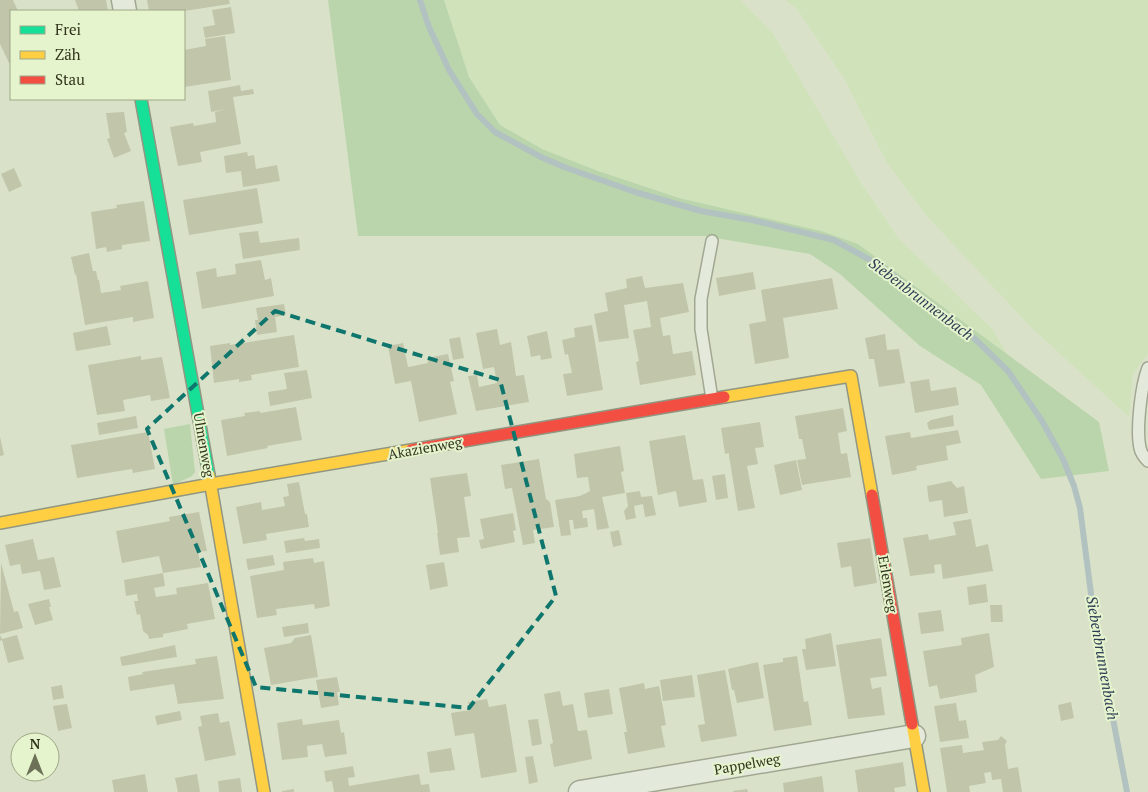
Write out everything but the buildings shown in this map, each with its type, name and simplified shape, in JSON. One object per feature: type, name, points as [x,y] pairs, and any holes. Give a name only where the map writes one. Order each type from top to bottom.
[{"type":"street","name":"Ulmenweg","points":[[141,100],[211,484],[264,792]]},
{"type":"street","name":"Akazienweg","points":[[0,523],[211,484],[852,376]]},
{"type":"street","name":"Erlenweg","points":[[852,376],[924,792]]},
{"type":"street","name":"Pappelweg","points":[[580,792],[914,736]]},
{"type":"lane","points":[[712,241],[701,299],[701,329],[712,399]]},
{"type":"lane","points":[[1148,368],[1144,379],[1144,410],[1139,431],[1140,448],[1148,462]]},
{"type":"highlighted area","points":[[275,311],[500,380],[556,596],[469,708],[256,687],[147,429]]},
{"type":"green space","points":[[328,0],[444,0],[469,77],[500,125],[542,149],[598,171],[679,198],[821,231],[858,244],[1099,422],[1109,471],[1041,479],[981,385],[920,346],[840,274],[810,254],[704,236],[358,236]]},
{"type":"green space","points":[[444,0],[740,0],[773,34],[861,183],[898,238],[993,330],[1007,354],[858,244],[821,231],[679,198],[598,171],[542,149],[500,125],[469,77]]},
{"type":"green space","points":[[786,0],[1148,0],[1148,354],[1133,373],[1129,417],[1030,326],[925,214],[886,161],[844,78],[797,9]]},
{"type":"green space","points":[[190,424],[195,472],[192,476],[173,485],[164,429]]},
{"type":"waterway","name":"Siebenbrunnenbach","points":[[420,0],[429,27],[449,70],[477,114],[495,132],[564,167],[635,192],[701,211],[752,220],[834,240],[881,266],[974,338],[1008,371],[1042,421],[1063,459],[1074,486],[1080,508],[1095,625],[1127,792]]},
{"type":"traffic: fast","points":[[141,100],[209,475]]},
{"type":"traffic: slow","points":[[724,397],[851,376],[872,495]]},
{"type":"traffic: slow","points":[[0,523],[411,450]]},
{"type":"traffic: slow","points":[[209,475],[264,792]]},
{"type":"traffic: slow","points":[[912,724],[924,792]]},
{"type":"traffic: jam","points":[[411,450],[724,397]]},
{"type":"traffic: jam","points":[[872,495],[912,724]]}]
